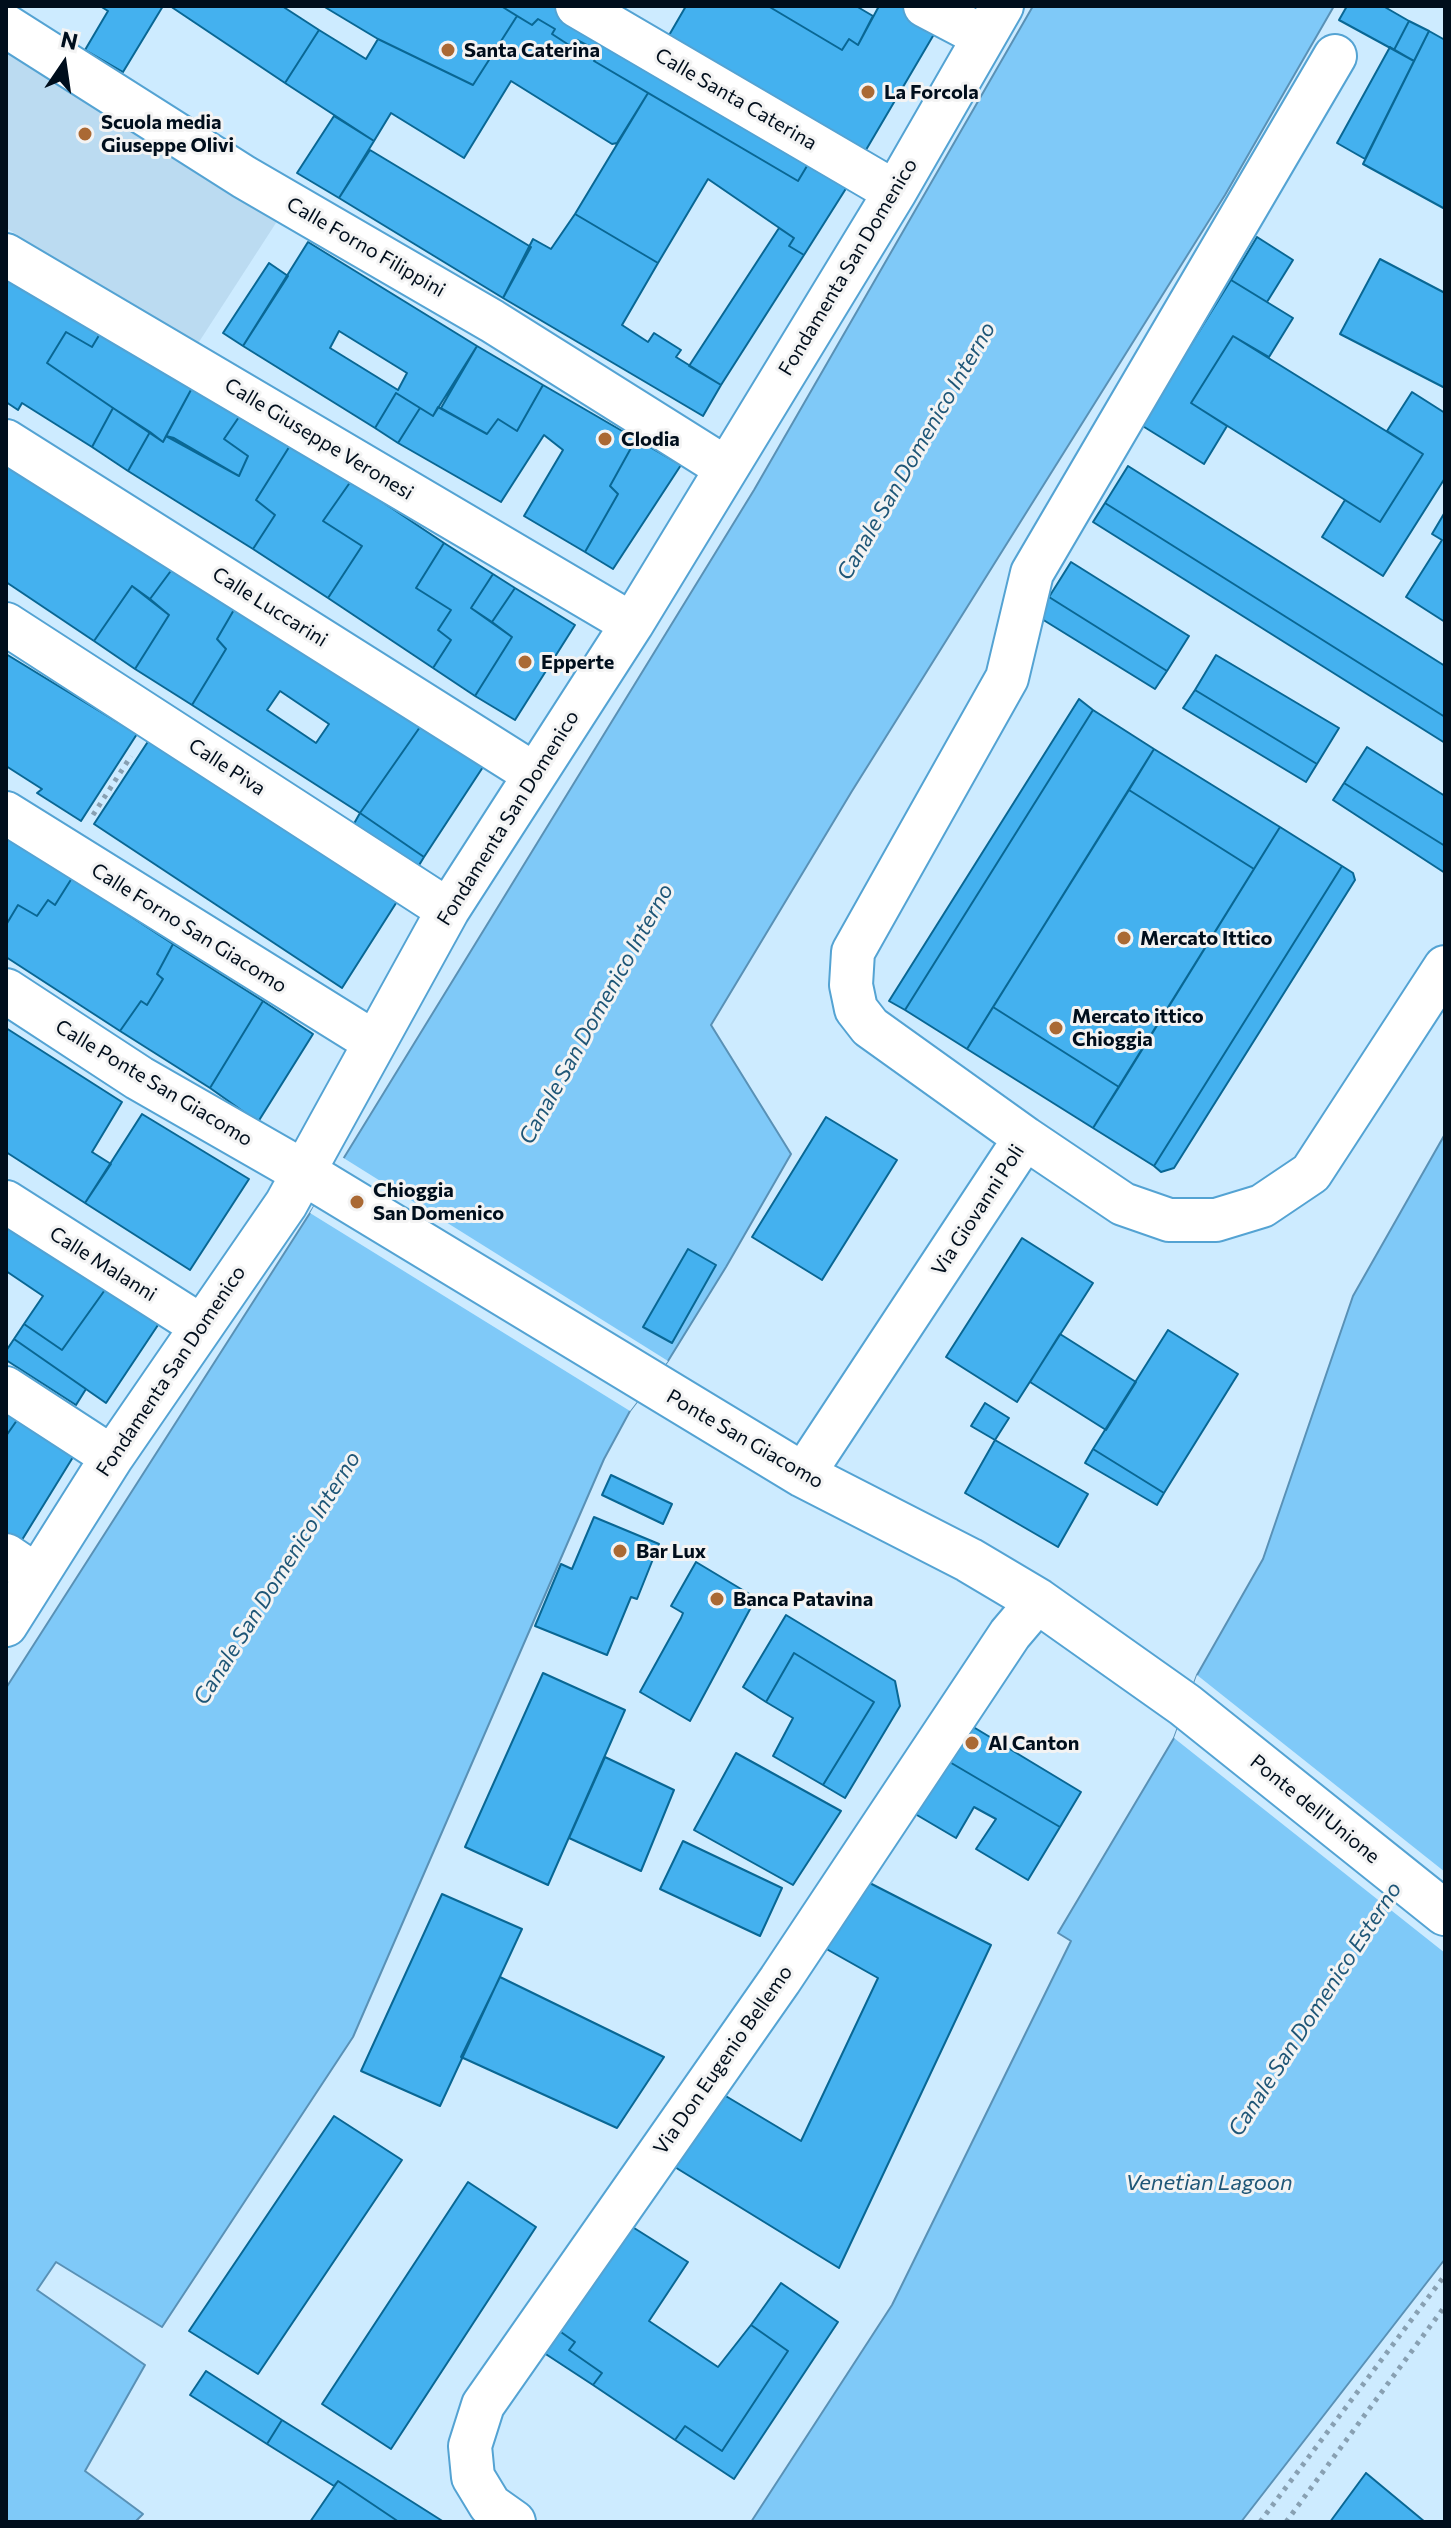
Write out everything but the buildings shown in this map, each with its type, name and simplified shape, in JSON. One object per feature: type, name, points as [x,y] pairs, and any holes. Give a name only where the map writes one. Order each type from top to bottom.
[{"type":"street","name":"Calle Santa Caterina","points":[[577,6],[895,192]]},
{"type":"street","points":[[925,6],[993,22]]},
{"type":"street","name":"Fondamenta San Domenico","points":[[6,1625],[21,1566],[112,1457],[286,1204],[312,1178],[374,1042],[448,910],[632,624],[895,192],[993,22]]},
{"type":"street","name":"Calle Forno Filippini","points":[[6,26],[244,177],[492,321],[726,468]]},
{"type":"street","points":[[1025,1138],[870,1027],[856,1009],[851,985],[853,952],[1007,678],[1032,573],[1335,56]]},
{"type":"street","name":"Calle Giuseppe Veronesi","points":[[6,255],[632,624]]},
{"type":"street","name":"Calle Luccarini","points":[[6,441],[534,774]]},
{"type":"street","name":"Calle Piva","points":[[6,624],[448,910]]},
{"type":"street","name":"Calle Forno San Giacomo","points":[[6,813],[374,1042]]},
{"type":"street","name":"Via Giovanni Poli","points":[[803,1475],[1025,1138],[1123,1204],[1169,1220],[1216,1220],[1262,1206],[1311,1173],[1445,967]]},
{"type":"street","name":"Calle Ponte San Giacomo","points":[[6,991],[139,1078],[312,1178]]},
{"type":"street","name":"Ponte San Giacomo","points":[[312,1178],[803,1475],[969,1560],[1038,1601],[1185,1705]]},
{"type":"street","name":"Calle Malanni","points":[[6,1202],[201,1326]]},
{"type":"street","points":[[6,1388],[112,1457]]},
{"type":"street","name":"Via Don Eugenio Bellemo","points":[[514,2522],[490,2505],[473,2477],[470,2446],[483,2405],[780,1980],[1010,1634],[1038,1601]]},
{"type":"street","name":"Ponte dell'Unione","points":[[1185,1705],[1445,1913]]},
{"type":"path","points":[[69,853],[154,719]]},
{"type":"path","points":[[1260,2522],[1445,2275]]},
{"type":"path","points":[[1286,2522],[1445,2306]]},
{"type":"shaded area","name":"Scuola media Giuseppe Olivi","points":[[16,43],[285,209],[197,345],[6,228],[6,59]]},
{"type":"water","name":"Canale San Domenico Interno","points":[[1033,6],[1334,6],[1225,195],[852,791],[711,1025],[791,1154],[726,1267],[668,1361],[630,1411],[604,1459],[353,2037],[162,2327],[56,2262],[37,2290],[145,2365],[85,2471],[143,2514],[135,2522],[6,2522],[6,1688],[310,1213],[754,490]]},
{"type":"water","name":"Venetian Lagoon","points":[[1445,1134],[1445,2259],[1241,2522],[751,2522],[892,2305],[1071,1941],[1058,1933],[1174,1738],[1197,1675],[1263,1559],[1353,1296]]},
{"type":"pier","points":[[342,1157],[668,1361],[630,1411],[310,1213]]},
{"type":"pier","points":[[1197,1675],[1445,1872],[1445,1953],[1174,1738]]},
{"type":"place","name":"Santa Caterina","points":[[448,50]]},
{"type":"place","name":"La Forcola","points":[[868,92]]},
{"type":"place","name":"Scuola media Giuseppe Olivi","points":[[85,134]]},
{"type":"place","name":"Clodia","points":[[605,439]]},
{"type":"place","name":"Epperte","points":[[525,662]]},
{"type":"place","name":"Mercato Ittico","points":[[1124,938]]},
{"type":"place","name":"Mercato ittico Chioggia","points":[[1056,1028]]},
{"type":"place","name":"Chioggia San Domenico","points":[[357,1202]]},
{"type":"place","name":"Bar Lux","points":[[620,1551]]},
{"type":"place","name":"Banca Patavina","points":[[717,1599]]},
{"type":"place","name":"Al Canton","points":[[972,1743]]},
{"type":"water label","name":"Canale San Domenico Esterno","points":[[1315,2009]]}]
